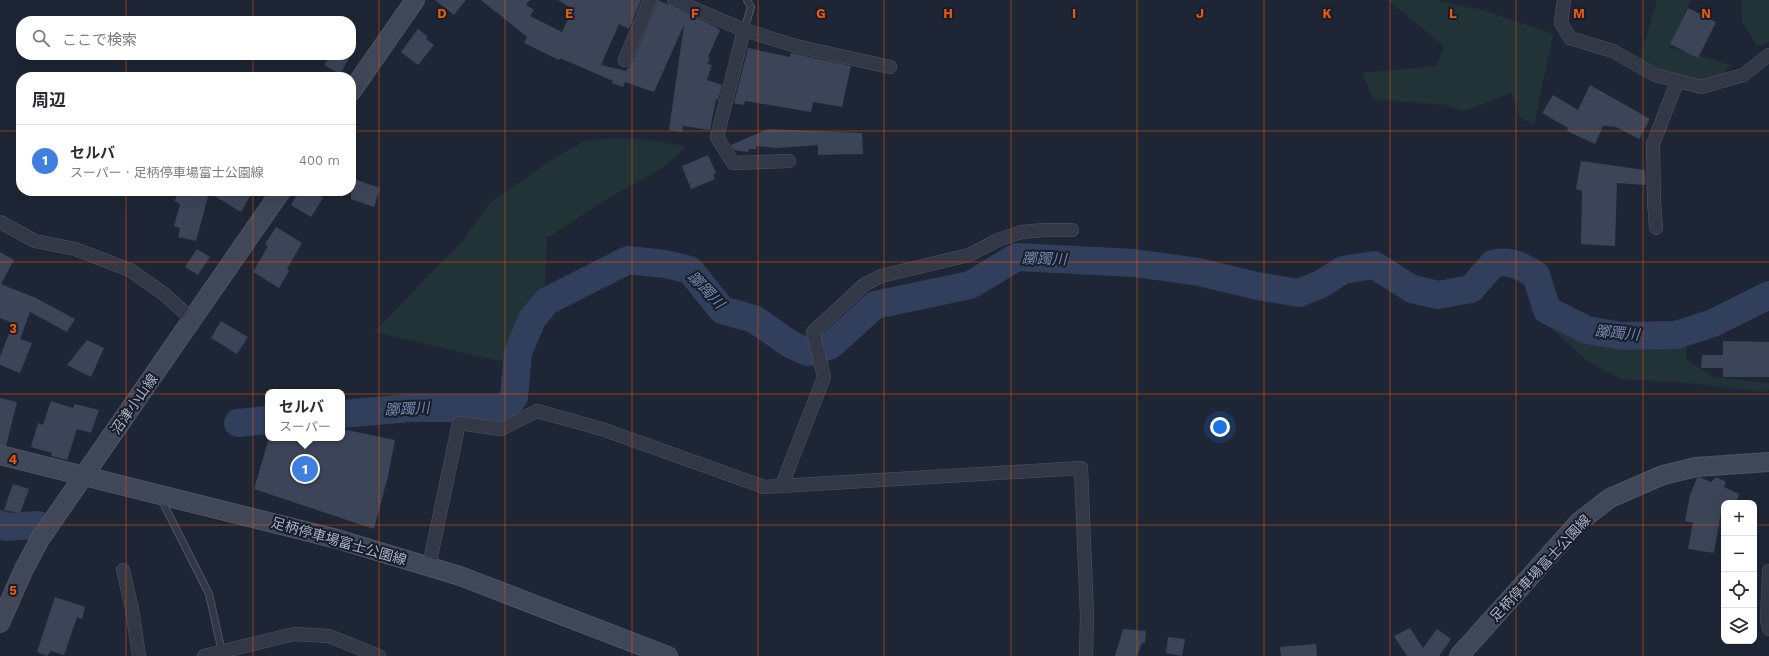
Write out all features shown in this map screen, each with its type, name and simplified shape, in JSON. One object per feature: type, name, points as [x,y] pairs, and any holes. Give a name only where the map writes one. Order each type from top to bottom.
[{"type":"main road","points":[[356,85],[415,0]]},
{"type":"main road","name":"沼津小山線","points":[[0,624],[24,569],[40,539],[278,196]]},
{"type":"main road","name":"足柄停車場富士公園線","points":[[0,455],[337,539],[429,566],[525,600],[668,656]]},
{"type":"main road","name":"足柄停車場富士公園線","points":[[1459,656],[1579,522],[1610,498],[1663,475],[1696,467],[1769,462]]},
{"type":"street","points":[[625,60],[650,0]]},
{"type":"street","points":[[674,0],[744,30],[796,46],[890,67]]},
{"type":"street","points":[[1564,0],[1561,23],[1570,38],[1613,51],[1655,75],[1677,82],[1701,87],[1715,84],[1743,75],[1769,56]]},
{"type":"street","points":[[744,30],[717,137],[733,163],[789,161]]},
{"type":"street","points":[[1656,228],[1653,144],[1677,82]]},
{"type":"street","points":[[0,222],[35,241],[75,249],[130,270],[164,294],[192,319]]},
{"type":"street","points":[[782,485],[824,377],[813,332],[864,285],[881,276],[969,255],[998,240],[1021,232],[1072,230]]},
{"type":"street","points":[[429,566],[460,423],[501,429],[537,411],[602,429],[764,487],[1081,468],[1087,616],[1086,656]]},
{"type":"street","points":[[123,570],[132,609],[139,656]]},
{"type":"street","points":[[1769,571],[1767,620],[1769,629]]},
{"type":"street","points":[[204,656],[294,634],[329,636],[379,656]]},
{"type":"lane","points":[[744,30],[751,7],[747,0]]},
{"type":"lane","points":[[159,494],[209,594],[222,652]]},
{"type":"shaded area","points":[[1388,0],[1436,0],[1486,11],[1553,34],[1534,125],[1520,117],[1512,93],[1464,111],[1446,105],[1373,99],[1362,73],[1437,66],[1444,46]]},
{"type":"shaded area","points":[[1657,0],[1691,0],[1669,47],[1731,65],[1715,84],[1677,77],[1639,63]]},
{"type":"shaded area","points":[[1742,0],[1769,0],[1769,42],[1757,46],[1742,22]]},
{"type":"shaded area","points":[[613,138],[641,139],[686,146],[663,168],[613,195],[547,238],[543,332],[517,365],[374,332],[463,240],[491,202],[553,159],[585,141]]},
{"type":"shaded area","points":[[1527,306],[1686,342],[1686,359],[1713,377],[1769,383],[1769,390],[1765,392],[1687,383],[1621,379],[1587,361]]},
{"type":"building","points":[[435,0],[466,0],[454,15]]},
{"type":"building","points":[[481,0],[530,0],[526,5],[534,10],[530,16],[562,32],[573,9],[558,0],[641,0],[629,29],[619,24],[601,65],[626,71],[632,63],[658,0],[714,26],[720,30],[708,57],[710,58],[707,64],[712,65],[707,80],[722,85],[718,100],[716,99],[710,130],[683,126],[682,132],[669,130],[684,25],[654,92],[625,82],[623,87],[612,83],[613,81],[560,58],[559,60],[524,43],[527,37]]},
{"type":"building","points":[[1688,8],[1716,22],[1698,58],[1670,44]]},
{"type":"building","points":[[418,29],[428,37],[426,39],[434,45],[418,65],[401,52]]},
{"type":"building","points":[[748,48],[790,57],[791,53],[851,66],[842,107],[813,102],[811,112],[745,101],[744,105],[734,103]]},
{"type":"building","points":[[327,60],[348,60],[341,72],[336,72],[324,65]]},
{"type":"building","points":[[1590,85],[1650,119],[1639,139],[1616,127],[1603,126],[1595,144],[1567,131],[1568,128],[1542,113],[1553,95],[1578,110]]},
{"type":"building","points":[[768,129],[862,133],[863,154],[818,155],[818,145],[777,148],[756,146],[756,149],[749,149],[748,152],[734,150],[731,145]]},
{"type":"building","points":[[708,155],[716,173],[713,175],[715,179],[691,189],[682,166]]},
{"type":"building","points":[[1581,161],[1645,170],[1646,185],[1617,183],[1615,246],[1581,244],[1582,191],[1576,189]]},
{"type":"building","points":[[356,180],[380,188],[374,207],[351,199],[351,196],[356,196]]},
{"type":"building","points":[[177,196],[208,196],[196,241],[178,237],[180,228],[174,226],[180,204],[174,201]]},
{"type":"building","points":[[214,196],[250,196],[241,212]]},
{"type":"building","points":[[296,196],[320,196],[323,198],[311,217],[291,205]]},
{"type":"building","points":[[276,227],[302,243],[287,269],[289,271],[279,288],[253,272],[268,246],[265,244]]},
{"type":"building","points":[[197,249],[210,257],[198,275],[185,267]]},
{"type":"building","points":[[0,252],[14,260],[1,284],[36,298],[75,319],[67,332],[30,312],[20,339],[32,343],[20,373],[0,365],[0,357],[13,323],[0,318]]},
{"type":"building","points":[[221,321],[248,337],[237,354],[211,338]]},
{"type":"building","points":[[87,340],[104,348],[91,377],[67,365]]},
{"type":"building","points":[[1723,341],[1769,342],[1769,377],[1723,377],[1723,368],[1701,368],[1702,355],[1723,355]]},
{"type":"building","points":[[0,398],[17,402],[6,446],[0,445]]},
{"type":"building","points":[[51,401],[73,408],[75,404],[99,410],[91,433],[77,429],[67,460],[51,456],[52,453],[31,447],[38,423],[43,425]]},
{"type":"building","points":[[345,430],[395,440],[388,476],[374,529],[254,489],[268,441],[345,441]]},
{"type":"building","points":[[1699,477],[1711,482],[1716,477],[1726,482],[1724,487],[1739,494],[1737,500],[1721,500],[1721,512],[1714,553],[1688,549],[1693,523],[1685,521],[1690,495],[1697,478]]},
{"type":"building","points":[[13,484],[29,489],[20,513],[4,510]]},
{"type":"building","points":[[55,597],[85,607],[82,619],[77,617],[64,655],[51,651],[47,656],[37,652]]},
{"type":"building","points":[[1410,628],[1423,648],[1437,629],[1451,639],[1439,656],[1407,656],[1394,636]]},
{"type":"building","points":[[1123,629],[1146,631],[1145,643],[1142,643],[1137,656],[1115,656]]},
{"type":"building","points":[[1168,637],[1185,639],[1182,656],[1166,653]]},
{"type":"building","points":[[1316,644],[1317,656],[1281,656],[1280,647]]},
{"type":"waterway","name":"躑躅川","points":[[345,414],[409,408],[505,408],[514,397],[518,353],[532,319],[547,301],[628,260],[665,264],[690,270],[722,310],[754,319],[790,344],[808,352],[831,345],[875,305],[970,285],[1017,257],[1134,263],[1199,272],[1257,286],[1299,293],[1321,284],[1343,270],[1374,265],[1412,289],[1438,295],[1471,289],[1493,264],[1505,262],[1521,267],[1536,275],[1547,310],[1587,330],[1622,336],[1676,335],[1713,323],[1769,295]]},
{"type":"waterway","name":"躑躅川","points":[[238,423],[265,420]]},
{"type":"waterway","name":"躑躅川","points":[[0,524],[6,527],[38,525]]},
{"type":"place","name":"セルバ","points":[[305,469]]}]
